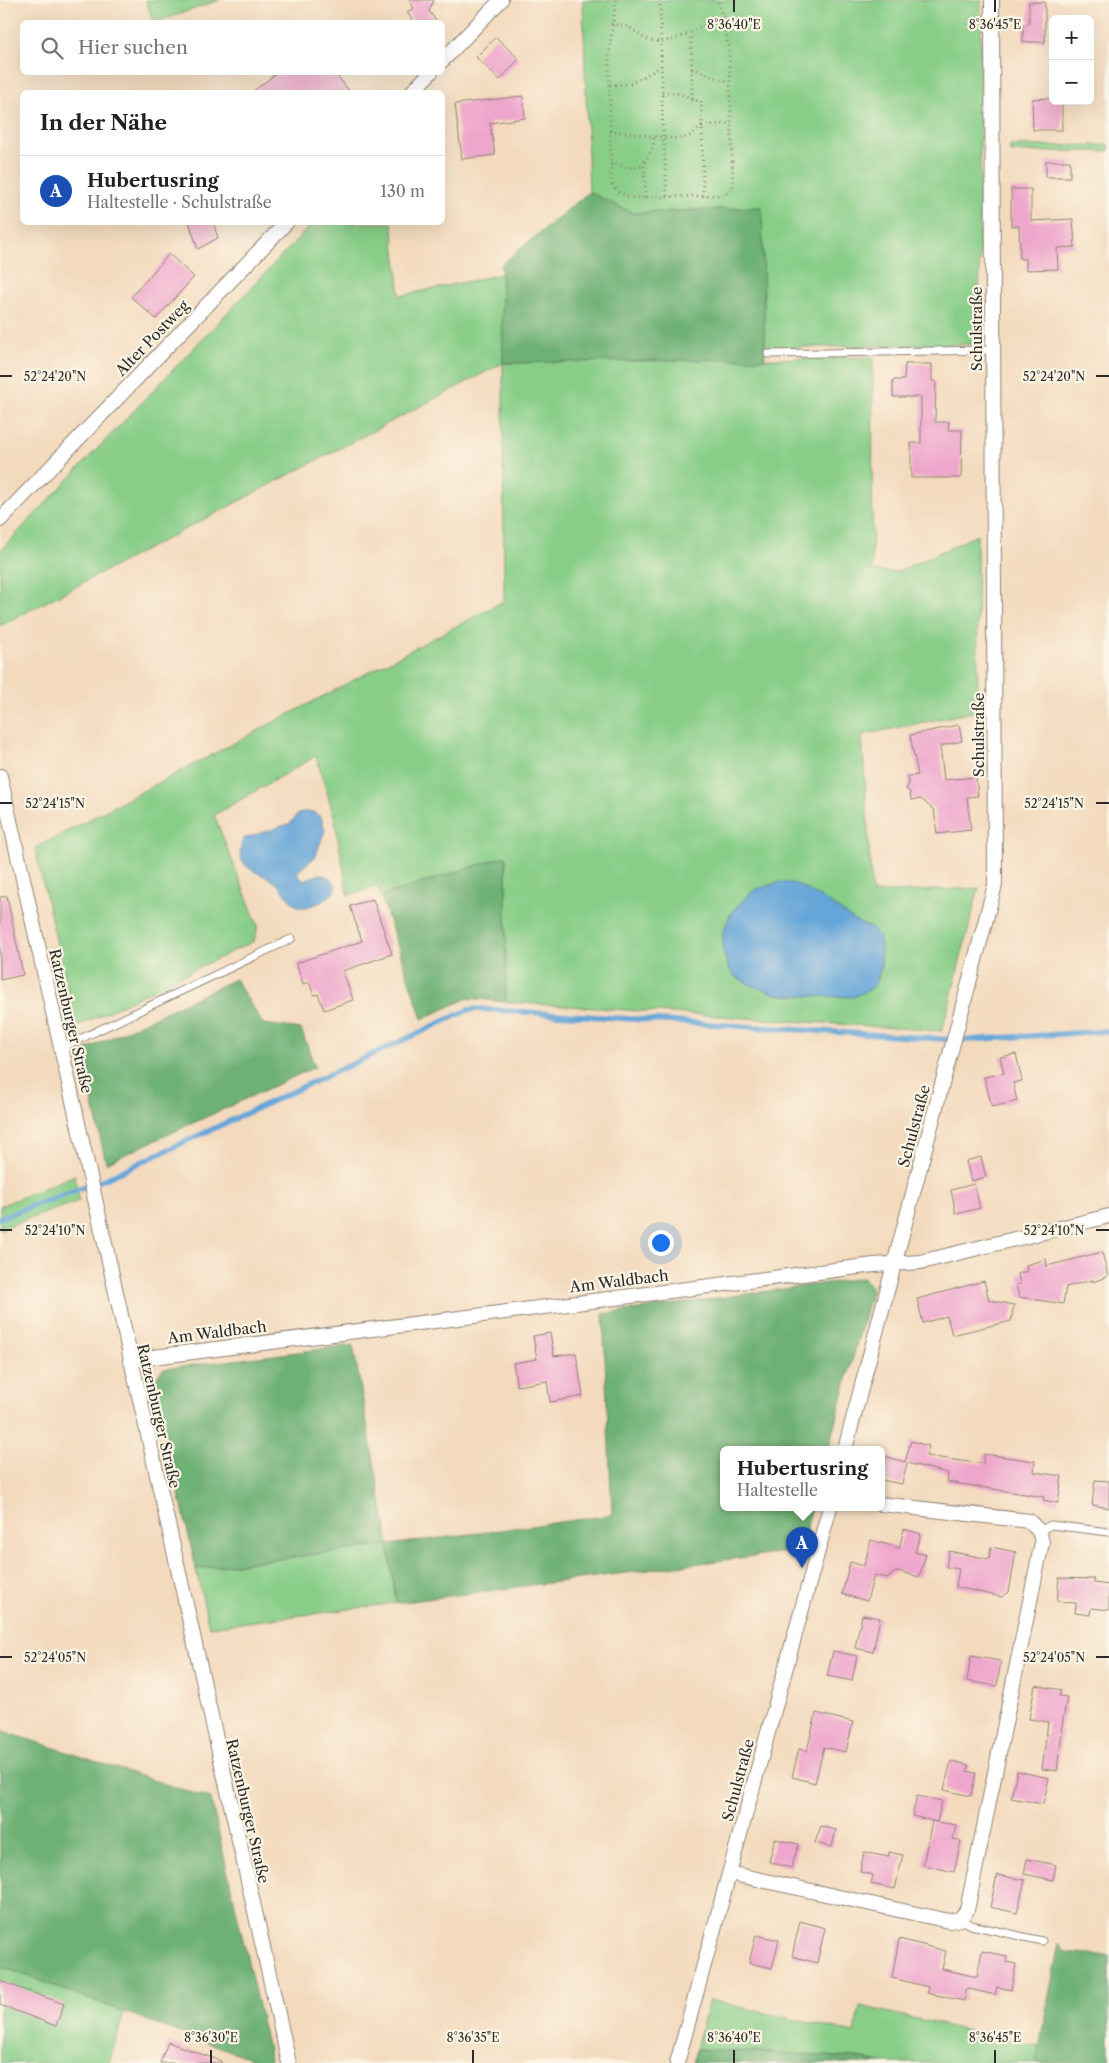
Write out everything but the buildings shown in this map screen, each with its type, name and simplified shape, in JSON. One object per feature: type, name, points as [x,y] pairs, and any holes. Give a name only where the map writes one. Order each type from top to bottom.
[{"type":"street","points":[[445,58],[501,0]]},
{"type":"street","name":"Schulstraße","points":[[846,1446],[995,885],[992,0]]},
{"type":"street","points":[[414,90],[429,75]]},
{"type":"street","name":"Alter Postweg","points":[[0,520],[284,225]]},
{"type":"street","name":"Ratzenburger Straße","points":[[0,776],[289,2063]]},
{"type":"street","name":"Am Waldbach","points":[[130,1360],[874,1265],[921,1262],[1109,1216]]},
{"type":"street","points":[[729,1873],[949,1921],[960,1919],[967,1910],[1042,1542],[1039,1531],[1029,1521],[885,1504]]},
{"type":"street","name":"Schulstraße","points":[[677,2063],[829,1511]]},
{"type":"lane","points":[[768,354],[992,350]]},
{"type":"lane","points":[[61,1048],[291,939]]},
{"type":"lane","points":[[1039,1531],[1051,1525],[1109,1532]]},
{"type":"lane","points":[[960,1919],[971,1925],[1042,1941]]},
{"type":"path","points":[[616,0],[611,24],[609,54],[611,183],[619,193],[633,198],[724,195],[733,188],[729,47],[718,0]]},
{"type":"path","points":[[660,0],[662,137],[667,197]]},
{"type":"path","points":[[611,24],[631,28],[643,38],[661,42],[691,34],[715,21],[723,19]]},
{"type":"path","points":[[691,34],[692,98]]},
{"type":"path","points":[[610,86],[630,84],[661,67]]},
{"type":"path","points":[[692,69],[704,72],[723,81],[730,81]]},
{"type":"path","points":[[662,92],[676,93],[692,98],[692,100],[701,100],[703,196]]},
{"type":"path","points":[[610,131],[630,131],[662,137],[688,137],[702,126],[731,123]]},
{"type":"path","points":[[646,197],[644,163],[653,147],[654,136]]},
{"type":"path","points":[[611,163],[628,168],[644,166]]},
{"type":"green space","points":[[146,0],[220,0],[162,20],[152,20]]},
{"type":"green space","points":[[583,0],[981,0],[979,344],[765,348],[762,207],[632,213],[589,192]]},
{"type":"green space","points":[[1109,145],[1109,151],[1010,152],[1010,146]]},
{"type":"green space","points":[[589,192],[633,213],[762,207],[765,359],[503,363],[501,265]]},
{"type":"green space","points":[[311,225],[392,225],[400,296],[502,274],[504,363],[873,357],[872,571],[897,572],[977,535],[978,711],[862,735],[872,893],[979,888],[942,1031],[506,1002],[506,856],[381,896],[378,887],[348,895],[334,816],[316,756],[214,815],[258,926],[254,941],[76,1027],[35,848],[504,601],[503,363],[0,626],[0,551]]},
{"type":"green space","points":[[506,856],[506,1002],[468,998],[422,1019],[381,896]]},
{"type":"green space","points":[[235,979],[263,1024],[301,1029],[315,1067],[106,1163],[81,1052]]},
{"type":"green space","points":[[75,1175],[79,1201],[0,1229],[0,1206]]},
{"type":"green space","points":[[863,1278],[872,1288],[829,1446],[720,1446],[720,1511],[811,1511],[800,1550],[396,1603],[388,1545],[196,1569],[154,1381],[163,1369],[353,1345],[389,1545],[612,1515],[603,1314]]},
{"type":"green space","points":[[389,1545],[396,1603],[209,1627],[196,1569]]},
{"type":"green space","points":[[0,1730],[211,1799],[271,2063],[263,2063],[0,1966]]},
{"type":"green space","points":[[1059,1943],[1065,1952],[1109,1956],[1109,2063],[1036,2063]]},
{"type":"green space","points":[[0,1966],[124,2012],[109,2063],[0,2063]]},
{"type":"green space","points":[[709,2000],[854,2033],[860,2006],[1039,2047],[1036,2063],[882,2063],[858,2058],[696,2049]]},
{"type":"green space","points":[[696,2049],[858,2058],[882,2063],[693,2063]]},
{"type":"water","points":[[313,812],[321,817],[325,830],[315,857],[297,872],[300,878],[304,880],[320,874],[331,879],[335,885],[334,891],[330,896],[314,905],[300,907],[290,900],[276,883],[246,865],[241,859],[240,853],[243,839],[291,823],[298,814]]},
{"type":"water","points":[[780,882],[797,884],[827,901],[855,921],[871,928],[879,936],[881,967],[877,981],[871,989],[853,997],[779,995],[751,985],[734,976],[729,969],[723,952],[723,933],[731,912],[754,890]]},
{"type":"waterway","points":[[0,1218],[105,1179],[468,1010],[477,1009],[967,1040],[1109,1031]]},
{"type":"place","name":"Hubertusring","points":[[802,1568]]}]
